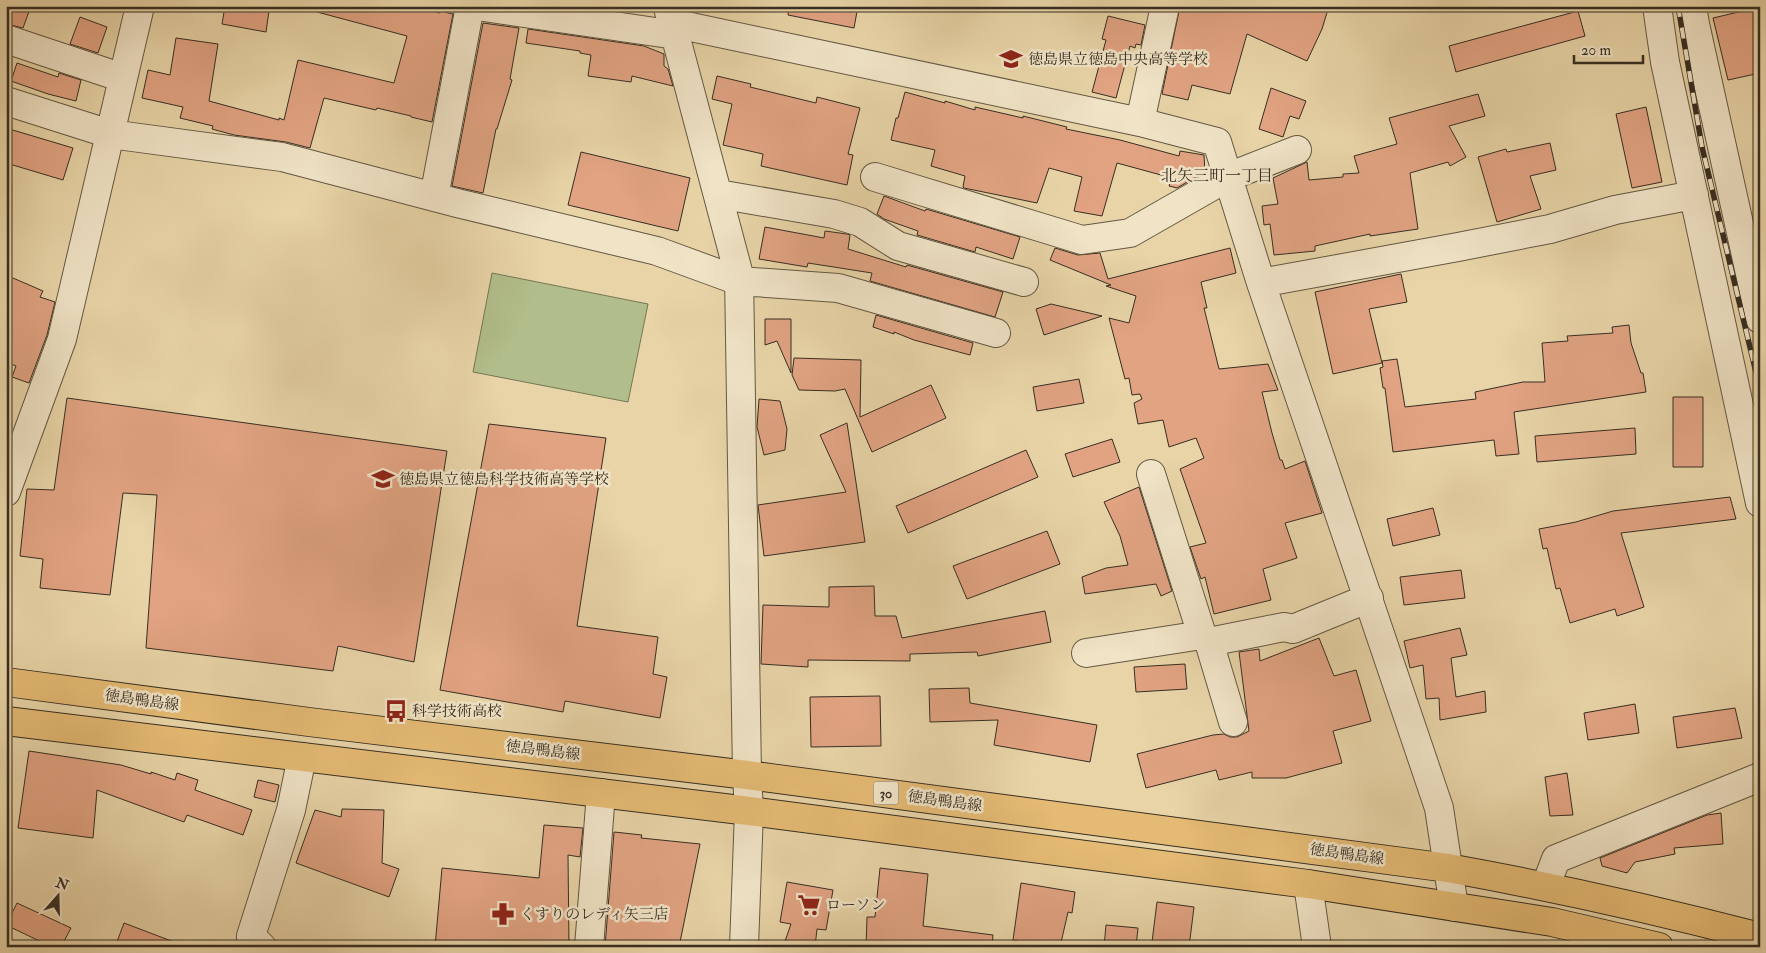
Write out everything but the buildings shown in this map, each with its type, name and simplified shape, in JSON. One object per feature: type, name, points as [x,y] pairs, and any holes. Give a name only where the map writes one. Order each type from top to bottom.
[{"type":"main road","name":"徳島鴨島線","points":[[6,682],[309,722],[747,775],[1448,868],[1546,885],[1760,936]]},
{"type":"main road","name":"30","points":[[6,722],[749,811],[1308,884],[1552,922],[1659,947]]},
{"type":"street","points":[[6,492],[16,434],[62,339],[140,6]]},
{"type":"street","points":[[434,197],[470,6]]},
{"type":"street","points":[[477,6],[672,22],[1140,122],[1217,142],[1261,283],[1369,598],[1438,808],[1454,907]]},
{"type":"street","points":[[1140,122],[1165,6]]},
{"type":"street","points":[[1657,6],[1665,62],[1760,503]]},
{"type":"street","points":[[1692,6],[1760,319]]},
{"type":"street","points":[[672,22],[739,281],[749,811],[744,947]]},
{"type":"street","points":[[6,39],[123,78]]},
{"type":"street","points":[[6,101],[110,134],[282,157],[434,197],[657,251],[739,281],[838,288],[996,332]]},
{"type":"street","points":[[874,177],[1082,240],[1130,233],[1228,177],[1297,150]]},
{"type":"street","points":[[718,194],[834,214],[860,222],[898,246],[1024,282]]},
{"type":"street","points":[[1261,283],[1550,229],[1615,210],[1694,195]]},
{"type":"street","points":[[1151,474],[1233,722]]},
{"type":"street","points":[[1086,654],[1284,627],[1293,629],[1369,598]]},
{"type":"street","points":[[262,947],[251,936],[291,810],[302,758]]},
{"type":"street","points":[[1546,885],[1556,859],[1760,777]]},
{"type":"street","points":[[589,947],[601,793]]},
{"type":"street","points":[[1308,884],[1317,947]]},
{"type":"green space","points":[[492,273],[648,304],[628,402],[473,372]]},
{"type":"railway","points":[[1678,6],[1702,147],[1760,389]]},
{"type":"place","name":"徳島県立徳島中央高等学校","points":[[1011,59]]},
{"type":"place","name":"徳島県立徳島科学技術高等学校","points":[[383,479]]},
{"type":"place","name":"科学技術高校","points":[[396,711]]},
{"type":"place","name":"ローソン","points":[[809,905]]},
{"type":"place","name":"くすりのレディ矢三店","points":[[503,914]]},
{"type":"district","name":"北矢三町一丁目","points":[[1217,175]]}]
